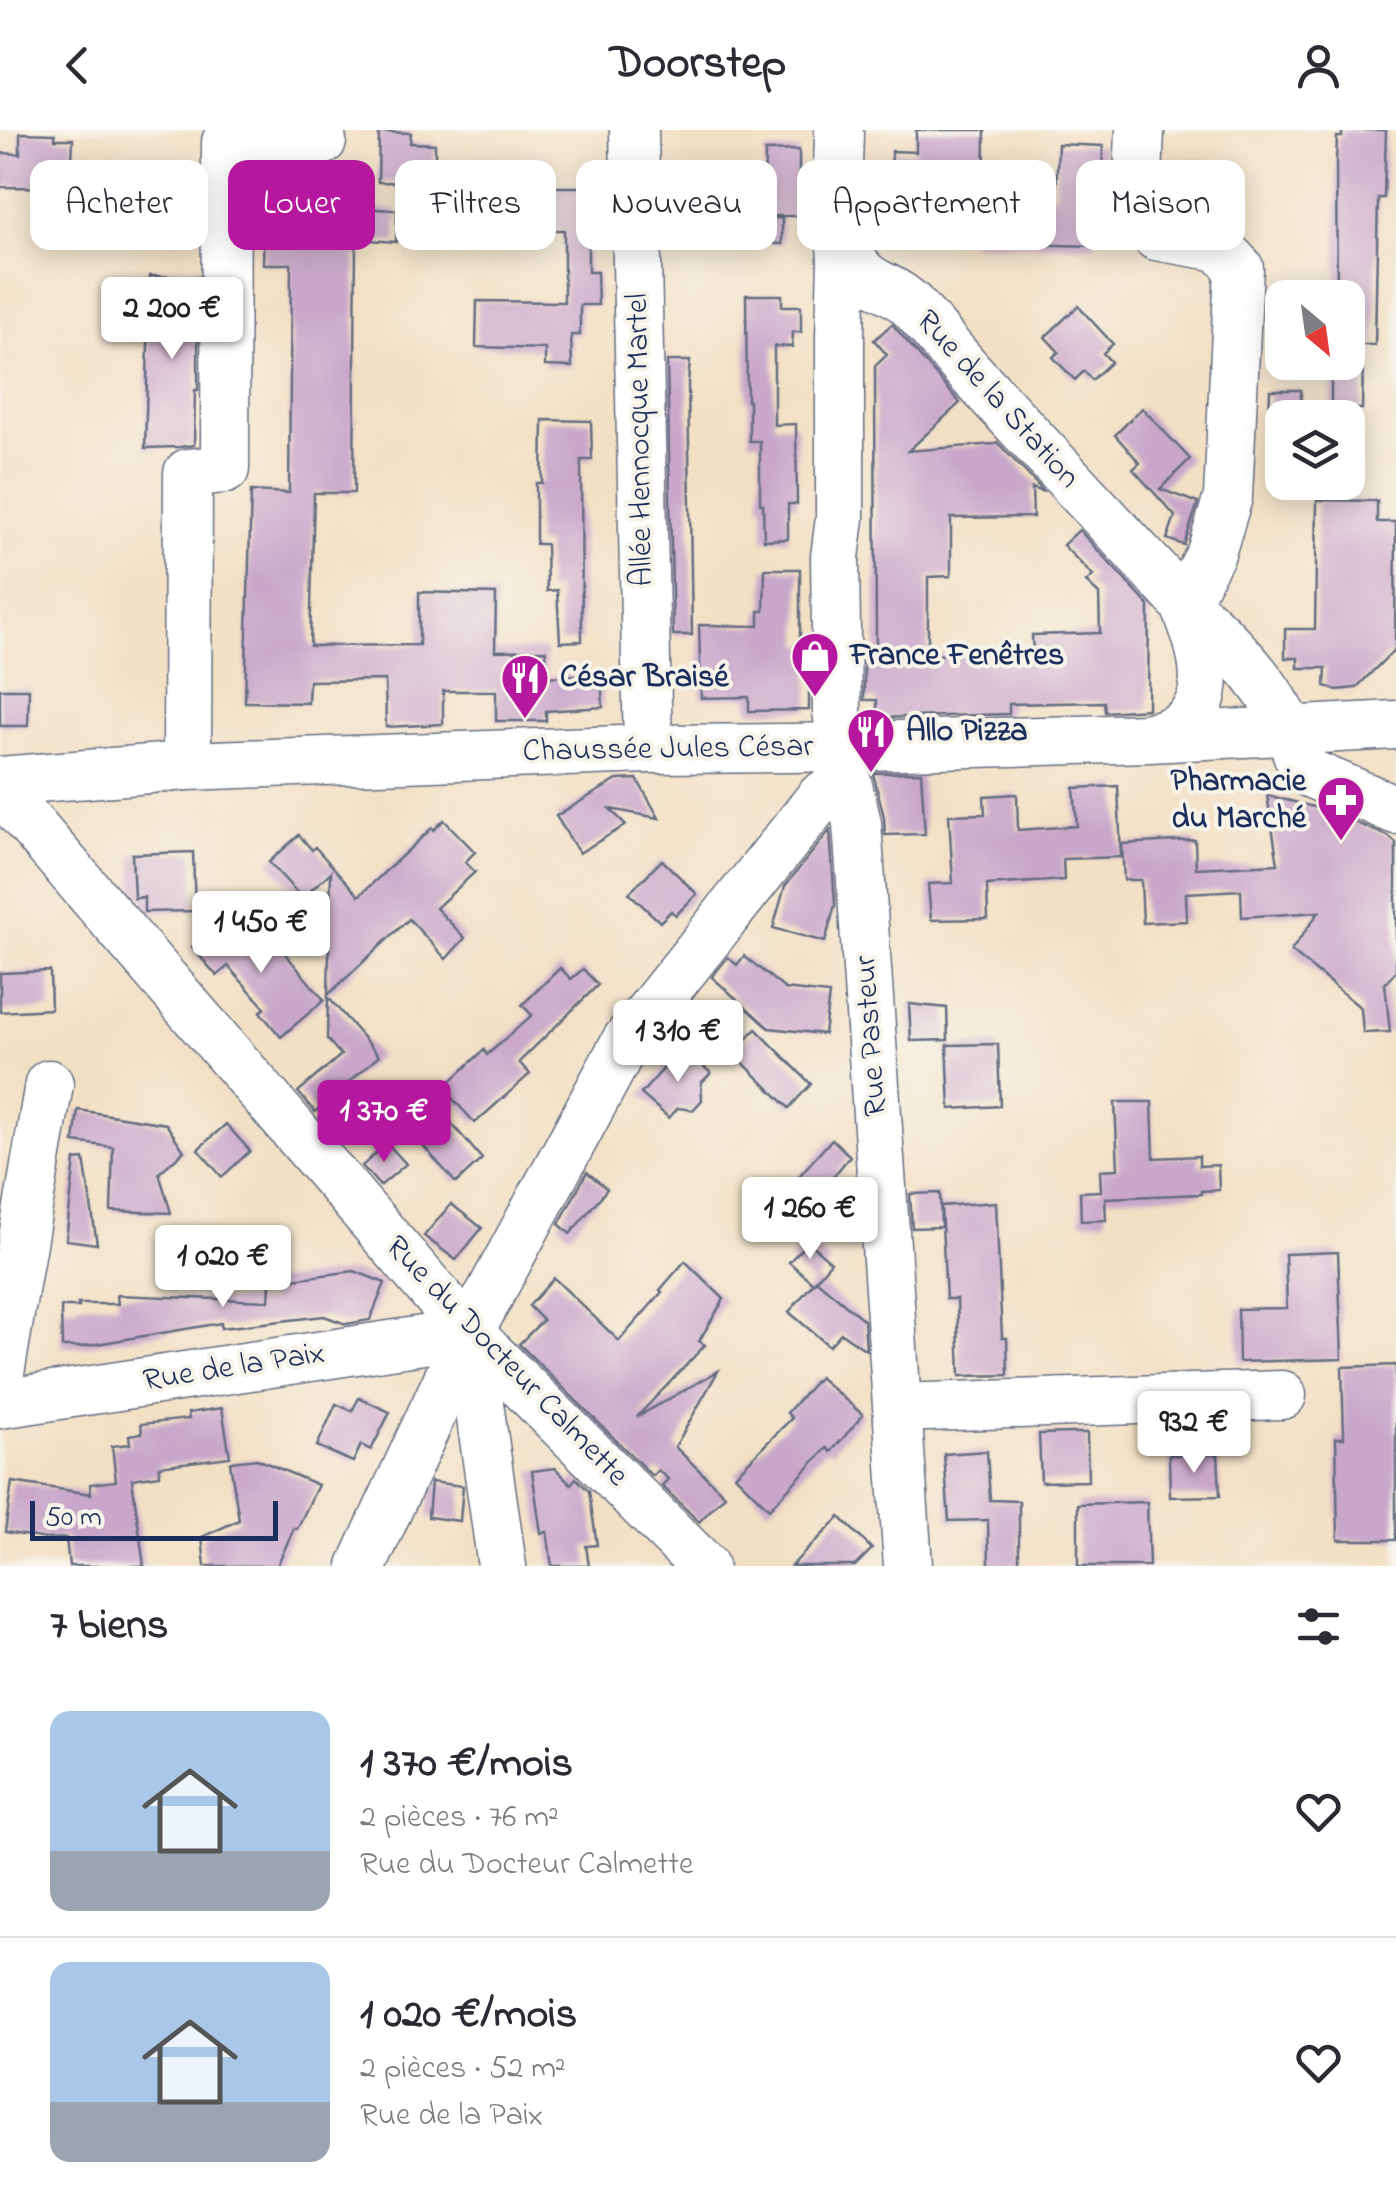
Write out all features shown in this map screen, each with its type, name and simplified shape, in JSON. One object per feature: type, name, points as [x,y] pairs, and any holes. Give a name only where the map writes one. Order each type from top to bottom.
[{"type":"street","name":"Allée Hennocque Martel","points":[[634,130],[648,749]]},
{"type":"street","name":"Rue de la Station","points":[[839,130],[839,160]]},
{"type":"street","points":[[1140,130],[1137,204],[1144,223],[1156,236],[1219,247],[1239,268],[1228,496],[1210,553],[1184,603]]},
{"type":"street","points":[[187,766],[188,473],[225,468],[226,142],[322,141]]},
{"type":"street","name":"Rue Pasteur","points":[[841,250],[840,518],[835,557],[837,712],[857,823],[908,1566]]},
{"type":"street","name":"Rue de la Station","points":[[848,250],[858,270],[872,283],[908,303],[1184,603],[1252,669],[1291,730],[1299,764],[1309,773],[1396,810]]},
{"type":"street","name":"Rue de la Station","points":[[1149,738],[1190,718],[1203,697],[1204,661],[1184,603]]},
{"type":"street","name":"Chaussée Jules César","points":[[0,785],[187,766],[648,749],[844,760],[1396,724]]},
{"type":"street","points":[[362,1566],[469,1333],[626,1041],[822,797],[834,789],[844,760]]},
{"type":"street","name":"Rue du Docteur Calmette","points":[[0,785],[469,1333],[704,1566]]},
{"type":"street","points":[[0,1373],[49,1084]]},
{"type":"street","points":[[469,1333],[502,1566]]},
{"type":"street","name":"Rue de la Paix","points":[[0,1404],[469,1333]]},
{"type":"street","points":[[898,1408],[1282,1396]]},
{"type":"building","points":[[916,130],[985,130],[985,160],[892,160],[892,151],[916,152]]},
{"type":"building","points":[[1342,130],[1386,130],[1384,198],[1378,198],[1375,345],[1365,345],[1365,280],[1337,280],[1336,162],[1337,137],[1342,137]]},
{"type":"building","points":[[379,132],[411,133],[410,143],[435,144],[435,160],[395,160],[395,182],[378,182]]},
{"type":"building","points":[[20,133],[73,139],[72,160],[30,160],[30,187],[0,187],[0,153],[20,154]]},
{"type":"building","points":[[1058,144],[1103,146],[1103,160],[1076,160],[1076,246],[1056,245]]},
{"type":"building","points":[[799,150],[797,216],[777,216],[777,160],[765,160],[765,151]]},
{"type":"building","points":[[556,187],[576,187],[576,250],[588,250],[588,272],[597,272],[598,305],[580,305],[580,335],[571,335],[572,367],[545,366],[545,349],[476,347],[477,301],[564,302],[564,230],[556,230]]},
{"type":"building","points":[[375,209],[395,210],[395,242],[375,240]]},
{"type":"building","points":[[777,218],[782,218],[782,244],[777,244]]},
{"type":"building","points":[[263,250],[356,250],[354,493],[314,493],[310,646],[419,645],[419,592],[496,594],[495,651],[546,650],[546,677],[601,674],[603,707],[546,711],[546,721],[496,721],[496,691],[443,691],[443,724],[386,727],[385,680],[309,681],[308,703],[245,702],[251,491],[289,493],[291,264],[263,264]]},
{"type":"building","points":[[150,276],[198,277],[194,445],[145,448]]},
{"type":"building","points":[[746,295],[782,295],[782,306],[801,306],[801,332],[793,332],[792,347],[774,346],[774,425],[796,424],[797,504],[788,504],[788,539],[764,540],[760,441],[749,441]]},
{"type":"building","points":[[1078,306],[1113,344],[1103,353],[1111,362],[1092,380],[1084,371],[1075,380],[1053,357],[1059,352],[1045,337]]},
{"type":"building","points":[[892,324],[960,403],[908,451],[997,442],[1044,492],[1032,488],[1033,517],[951,518],[951,576],[928,577],[928,655],[1033,653],[1032,635],[1100,633],[1099,594],[1086,582],[1093,576],[1063,545],[1079,530],[1149,606],[1148,709],[1105,712],[1104,702],[1009,704],[1009,714],[877,718],[877,700],[864,700],[864,652],[876,652],[875,366],[887,355],[874,340]]},
{"type":"building","points":[[667,361],[690,361],[692,635],[673,635]]},
{"type":"building","points":[[1331,380],[1363,380],[1362,400],[1331,400]]},
{"type":"building","points":[[1270,390],[1301,390],[1301,400],[1270,400]]},
{"type":"building","points":[[1142,408],[1190,459],[1160,489],[1198,503],[1184,545],[1167,539],[1175,516],[1133,469],[1140,463],[1115,435]]},
{"type":"building","points":[[543,420],[591,421],[592,460],[581,460],[582,641],[560,642],[557,590],[547,591],[546,544],[536,544],[536,483],[542,483]]},
{"type":"building","points":[[1317,500],[1377,501],[1377,522],[1396,522],[1395,649],[1356,688],[1336,690],[1325,686],[1326,668],[1298,668],[1298,658],[1285,658],[1285,629],[1315,629]]},
{"type":"building","points":[[765,569],[800,569],[800,645],[809,645],[809,710],[749,711],[749,697],[701,698],[699,625],[759,626],[759,611],[764,611]]},
{"type":"building","points":[[0,689],[29,689],[28,726],[0,726]]},
{"type":"building","points":[[921,772],[925,834],[885,835],[873,773]]},
{"type":"building","points":[[637,779],[659,818],[610,809],[626,825],[579,853],[556,816],[617,780]]},
{"type":"building","points":[[1118,786],[1121,857],[1063,859],[1064,880],[987,885],[988,919],[931,920],[928,884],[953,883],[949,815],[985,814],[984,796],[1017,794],[1018,830],[1077,826],[1074,788]]},
{"type":"building","points":[[1267,795],[1325,810],[1396,843],[1396,971],[1385,984],[1390,1032],[1363,1033],[1361,1008],[1291,951],[1319,912],[1242,917],[1241,890],[1186,893],[1187,921],[1143,923],[1141,880],[1124,880],[1122,844],[1195,840],[1196,868],[1278,864]]},
{"type":"building","points":[[444,820],[475,852],[465,862],[475,872],[436,908],[465,938],[446,959],[409,919],[328,995],[331,872],[302,898],[269,862],[299,835],[359,896]]},
{"type":"building","points":[[830,830],[835,905],[825,942],[773,928],[785,886]]},
{"type":"building","points":[[193,852],[195,911],[144,912],[144,897],[134,898],[132,854]]},
{"type":"building","points":[[662,860],[697,894],[676,915],[671,911],[660,922],[629,893]]},
{"type":"building","points":[[223,918],[258,958],[276,943],[324,1000],[281,1037],[260,1012],[265,1008],[228,966],[217,976],[192,947]]},
{"type":"building","points":[[744,956],[785,989],[829,994],[824,1034],[769,1028],[712,977],[728,957],[737,965]]},
{"type":"building","points":[[560,968],[571,979],[583,969],[598,985],[519,1062],[530,1074],[475,1123],[443,1088],[484,1050],[487,1055],[532,1015],[522,1005]]},
{"type":"building","points":[[50,971],[51,1009],[0,1012],[0,973]]},
{"type":"building","points":[[328,997],[379,1056],[315,1112],[298,1092],[341,1055],[327,1039]]},
{"type":"building","points":[[909,1004],[947,1008],[948,1040],[911,1041]]},
{"type":"building","points":[[756,1029],[811,1084],[789,1108],[733,1053]]},
{"type":"building","points":[[998,1044],[1000,1106],[950,1109],[947,1045]]},
{"type":"building","points":[[682,1048],[711,1073],[701,1083],[702,1100],[693,1110],[678,1108],[669,1118],[641,1094]]},
{"type":"building","points":[[1115,1102],[1152,1102],[1154,1158],[1199,1156],[1199,1166],[1218,1165],[1219,1190],[1105,1198],[1106,1220],[1081,1221],[1080,1192],[1101,1191],[1100,1170],[1118,1169]]},
{"type":"building","points":[[78,1110],[166,1124],[184,1151],[159,1173],[171,1213],[111,1211],[113,1147],[74,1142]]},
{"type":"building","points":[[446,1117],[482,1159],[456,1183],[419,1141]]},
{"type":"building","points":[[226,1124],[250,1151],[222,1177],[198,1149]]},
{"type":"building","points":[[832,1139],[850,1156],[833,1177],[846,1189],[811,1229],[778,1200]]},
{"type":"building","points":[[387,1143],[406,1164],[380,1186],[362,1166]]},
{"type":"building","points":[[84,1159],[97,1244],[66,1240],[75,1160]]},
{"type":"building","points":[[587,1172],[607,1189],[570,1234],[559,1224]]},
{"type":"building","points":[[940,1193],[941,1227],[912,1228],[910,1194]]},
{"type":"building","points":[[996,1202],[1002,1338],[1007,1338],[1008,1375],[960,1376],[957,1299],[946,1299],[941,1206]]},
{"type":"building","points":[[451,1204],[482,1228],[456,1260],[424,1236]]},
{"type":"building","points":[[808,1242],[831,1262],[813,1283],[789,1262]]},
{"type":"building","points":[[1338,1252],[1342,1359],[1239,1362],[1238,1309],[1287,1308],[1285,1254]]},
{"type":"building","points":[[685,1261],[724,1299],[699,1341],[705,1345],[637,1417],[718,1371],[675,1447],[725,1495],[699,1522],[662,1486],[668,1479],[658,1470],[652,1476],[519,1344],[543,1320],[529,1306],[554,1278],[619,1341]]},
{"type":"building","points":[[354,1271],[385,1283],[370,1320],[346,1324],[324,1316],[221,1328],[221,1323],[62,1347],[61,1307],[118,1304],[117,1295],[269,1301],[270,1282]]},
{"type":"building","points":[[816,1280],[864,1320],[866,1350],[841,1333],[829,1346],[789,1312]]},
{"type":"building","points":[[1396,1365],[1396,1540],[1338,1540],[1336,1438],[1344,1438],[1342,1367]]},
{"type":"building","points":[[819,1377],[863,1415],[831,1452],[827,1448],[769,1509],[735,1475],[792,1418],[787,1413]]},
{"type":"building","points":[[359,1398],[390,1412],[371,1450],[361,1445],[353,1462],[317,1446],[336,1404],[352,1411]]},
{"type":"building","points":[[222,1408],[230,1457],[159,1466],[160,1475],[132,1479],[144,1566],[69,1566],[66,1538],[5,1532],[12,1482],[91,1494],[90,1484],[116,1481],[112,1446],[130,1444],[129,1435],[142,1433],[141,1424],[189,1419],[188,1413]]},
{"type":"building","points":[[1087,1433],[1088,1481],[1041,1482],[1039,1434]]},
{"type":"building","points":[[987,1451],[990,1500],[1019,1501],[1019,1566],[989,1566],[988,1520],[949,1521],[944,1454]]},
{"type":"building","points":[[1218,1454],[1220,1496],[1170,1497],[1169,1455]]},
{"type":"building","points":[[257,1459],[318,1485],[297,1529],[294,1528],[277,1566],[205,1566],[202,1537],[239,1520],[230,1462]]},
{"type":"building","points":[[555,1468],[571,1484],[576,1478],[589,1491],[597,1545],[586,1546],[589,1566],[552,1566],[547,1532],[541,1533],[532,1471]]},
{"type":"building","points":[[431,1482],[463,1486],[460,1521],[428,1517]]},
{"type":"building","points":[[1147,1502],[1149,1566],[1078,1566],[1078,1504]]},
{"type":"building","points":[[840,1517],[872,1549],[855,1566],[791,1566]]},
{"type":"place","name":"France Fenêtres","points":[[815,698]]},
{"type":"place","name":"César Braisé","points":[[525,720]]},
{"type":"place","name":"Allo Pizza","points":[[871,774]]},
{"type":"place","name":"Pharmacie du Marché","points":[[1341,842]]}]
